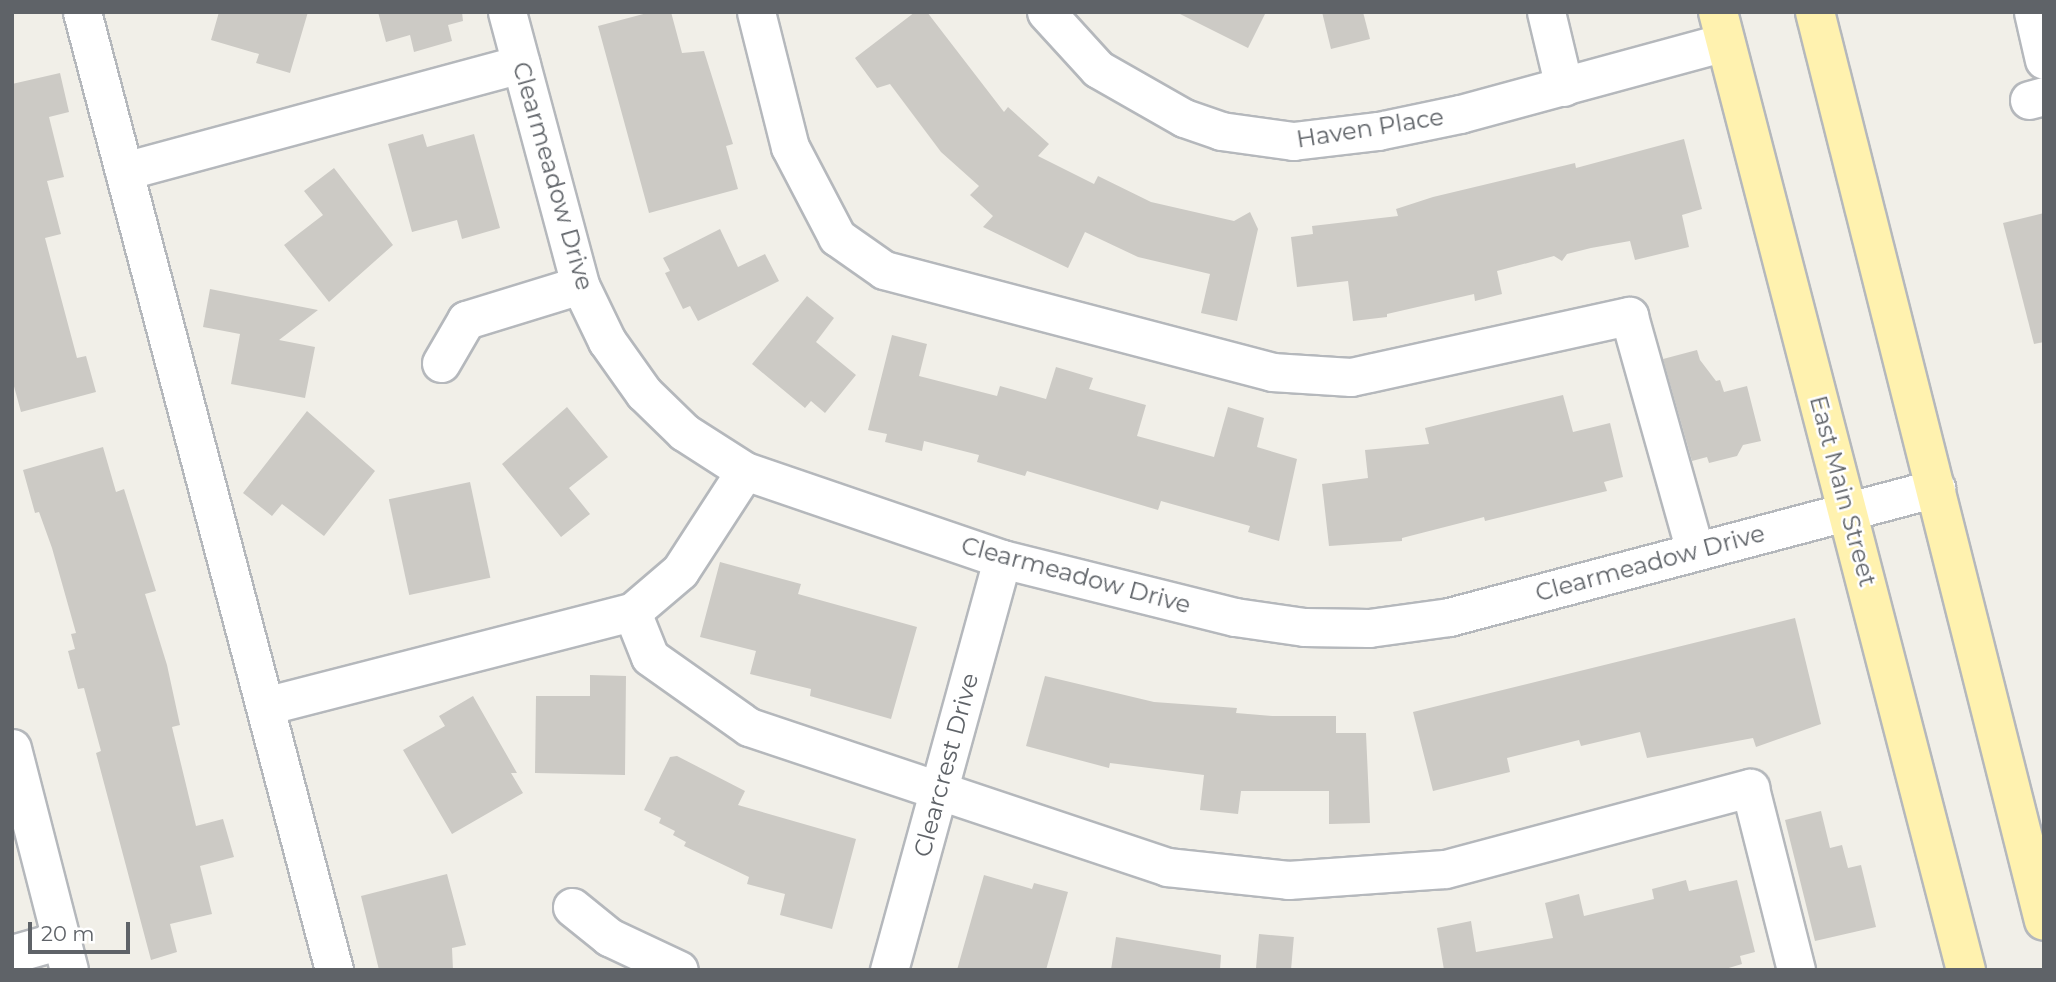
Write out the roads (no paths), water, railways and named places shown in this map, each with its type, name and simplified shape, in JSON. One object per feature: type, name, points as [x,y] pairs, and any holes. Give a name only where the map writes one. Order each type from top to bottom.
[{"type":"main road","points":[[1815,12],[2044,921]]},
{"type":"main road","name":"East Main Street","points":[[1721,27],[1966,970]]},
{"type":"street","points":[[82,12],[334,970]]},
{"type":"street","name":"Clearmeadow Drive","points":[[507,12],[580,285],[607,341],[644,393],[684,432],[745,471],[1002,559],[1235,617],[1304,627],[1369,628],[1449,617],[1936,488]]},
{"type":"street","points":[[756,12],[790,147],[837,237],[884,270],[1272,372],[1298,374],[1351,377],[1629,316],[1695,551]]},
{"type":"street","name":"Haven Place","points":[[1046,12],[1059,30],[1116,82],[1184,118],[1259,138],[1293,141],[1378,131],[1564,87],[1721,27]]},
{"type":"street","points":[[1546,12],[1564,87]]},
{"type":"street","points":[[2033,12],[2044,60]]},
{"type":"street","points":[[124,171],[521,64]]},
{"type":"street","points":[[441,363],[466,320],[580,285]]},
{"type":"street","points":[[265,706],[632,612],[680,571],[745,471]]},
{"type":"street","name":"Clearcrest Drive","points":[[889,970],[1002,559]]},
{"type":"street","points":[[632,612],[650,657],[749,727],[939,793],[1167,867],[1288,880],[1445,869],[1750,788],[1796,970]]},
{"type":"street","points":[[12,748],[65,955],[12,954]]},
{"type":"street","points":[[572,907],[609,937],[669,968]]}]
